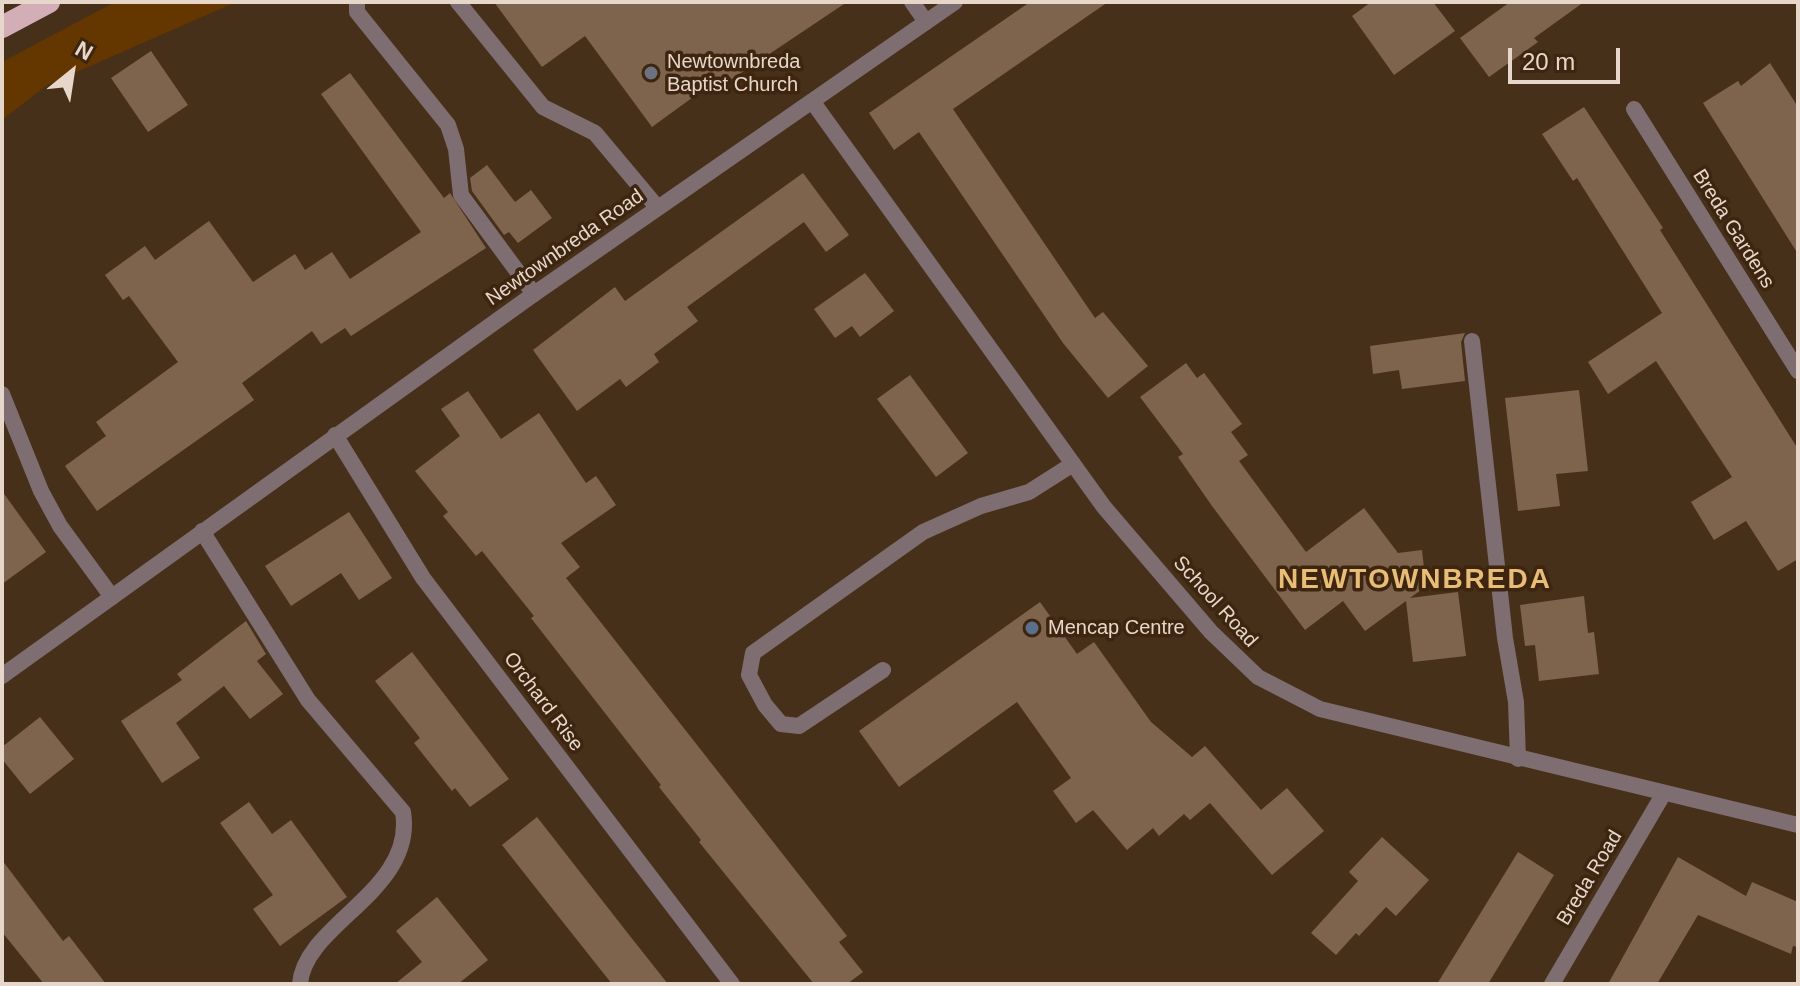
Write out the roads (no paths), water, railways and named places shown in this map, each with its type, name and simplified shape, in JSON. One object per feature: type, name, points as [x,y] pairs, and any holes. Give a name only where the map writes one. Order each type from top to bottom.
[{"type":"highway","points":[[2,27],[49,2]]},
{"type":"street","points":[[357,2],[357,12],[448,125],[456,149],[461,195],[534,294]]},
{"type":"street","points":[[458,2],[543,107],[595,133],[657,207]]},
{"type":"street","points":[[912,2],[926,22]]},
{"type":"street","name":"Newtownbreda Road","points":[[2,676],[657,207],[955,2]]},
{"type":"street","name":"School Road","points":[[812,101],[1104,507],[1211,632],[1258,677],[1320,709],[1798,825]]},
{"type":"street","name":"Breda Gardens","points":[[1634,109],[1798,371]]},
{"type":"street","points":[[1472,341],[1505,638],[1516,702],[1518,759]]},
{"type":"street","points":[[2,394],[41,491],[60,526],[112,597]]},
{"type":"street","name":"Orchard Rise","points":[[335,435],[423,578],[732,984]]},
{"type":"street","points":[[883,670],[799,726],[781,724],[765,705],[749,675],[753,653],[923,532],[981,506],[1029,492],[1073,464]]},
{"type":"street","points":[[202,531],[308,700],[403,812],[406,833],[399,853],[386,873],[307,961],[300,984]]},
{"type":"street","name":"Breda Road","points":[[1552,984],[1664,793]]},
{"type":"place","name":"Newtownbreda Baptist Church","points":[[651,73]]},
{"type":"place","name":"Mencap Centre","points":[[1032,628]]},
{"type":"district","name":"NEWTOWNBREDA","points":[[1415,580]]}]
